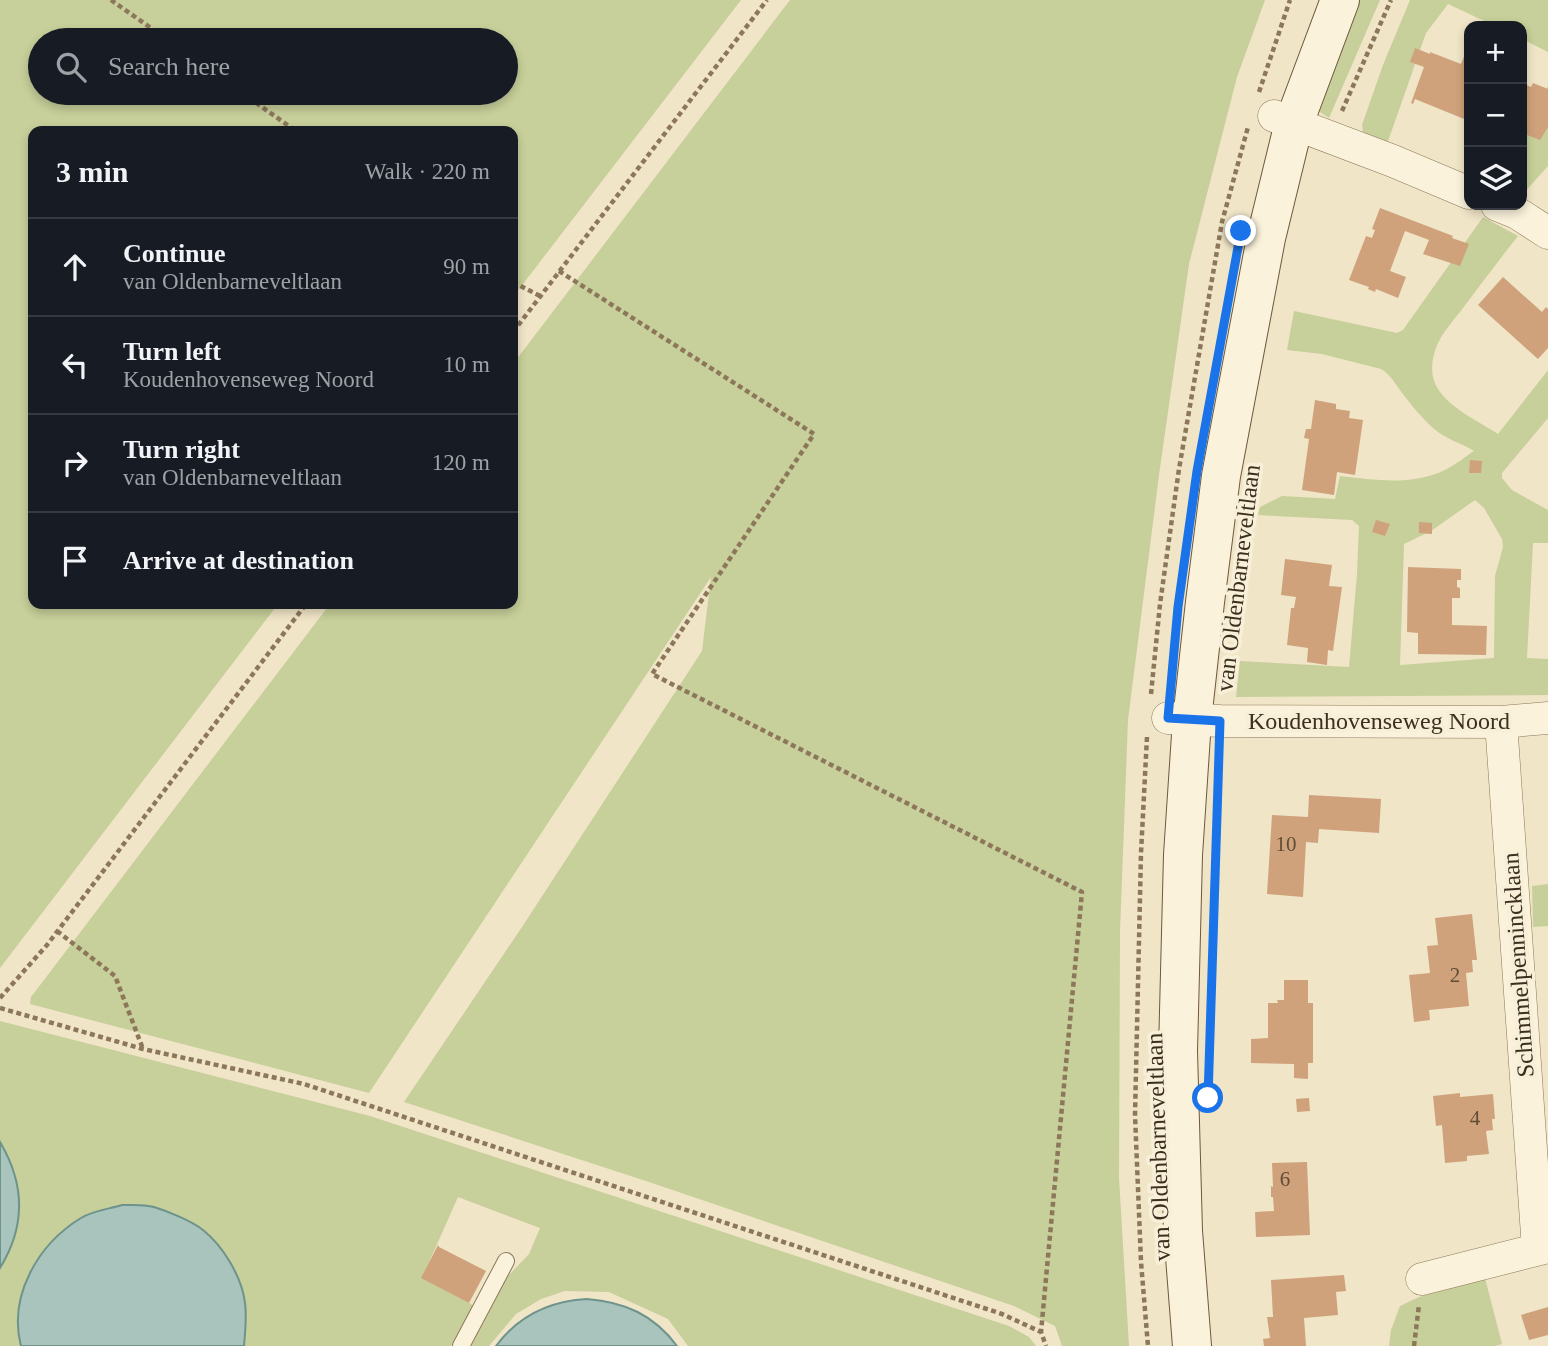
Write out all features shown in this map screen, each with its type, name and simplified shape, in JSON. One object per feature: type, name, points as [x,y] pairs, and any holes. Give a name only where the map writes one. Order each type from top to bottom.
[{"type":"main road","name":"van Oldenbarneveltlaan","points":[[1167,1346],[1160,1241],[1154,1049],[1158,855],[1180,719],[1205,602],[1221,477],[1266,238],[1284,120],[1315,0]]},
{"type":"main road","name":"van Oldenbarneveltlaan","points":[[1284,120],[1340,0]]},
{"type":"main road","name":"van Oldenbarneveltlaan","points":[[1180,719],[1183,855],[1178,1051],[1183,1231],[1192,1346]]},
{"type":"street","points":[[1284,120],[1464,191]]},
{"type":"street","points":[[1510,210],[1548,233]]},
{"type":"street","name":"Koudenhovenseweg Noord","points":[[1180,719],[1501,722],[1548,718]]},
{"type":"street","name":"Schimmelpennincklaan","points":[[1422,1279],[1543,1248],[1501,722]]},
{"type":"lane","points":[[461,1346],[506,1261]]},
{"type":"path","points":[[111,0],[151,28]]},
{"type":"path","points":[[518,325],[767,0]]},
{"type":"path","points":[[1330,138],[1391,0]]},
{"type":"path","points":[[259,105],[289,126]]},
{"type":"path","points":[[559,271],[814,435],[652,674],[1082,892],[1041,1332],[1046,1346]]},
{"type":"path","points":[[518,285],[540,296]]},
{"type":"path","points":[[0,998],[47,945],[302,609]]},
{"type":"path","points":[[57,931],[115,976],[143,1049]]},
{"type":"path","points":[[0,1008],[143,1049],[304,1084],[1002,1314],[1041,1332]]},
{"type":"path","points":[[1413,1346],[1422,1279]]},
{"type":"green space","points":[[0,0],[741,0],[518,290],[518,126],[28,126],[28,609],[274,609],[0,968]]},
{"type":"green space","points":[[790,0],[1265,0],[1237,77],[1189,264],[1128,720],[1120,931],[1119,1178],[1129,1346],[1062,1346],[1055,1326],[1014,1306],[404,1102],[702,651],[711,577],[369,1093],[30,1004],[31,997],[326,609],[518,609],[518,357]]},
{"type":"green space","points":[[1353,0],[1380,0],[1329,118],[1317,110]]},
{"type":"green space","points":[[1410,0],[1548,0],[1548,52],[1527,42],[1527,21],[1484,21],[1448,4],[1426,33],[1387,144],[1363,132],[1362,125]]},
{"type":"green space","points":[[1548,86],[1548,166],[1527,189],[1527,147],[1527,122]]},
{"type":"green space","points":[[1483,217],[1518,236],[1444,333],[1434,353],[1432,369],[1435,384],[1450,403],[1498,434],[1548,370],[1548,418],[1502,473],[1502,478],[1512,490],[1548,510],[1548,543],[1533,543],[1527,658],[1548,659],[1548,695],[1236,697],[1240,661],[1349,667],[1359,526],[1352,520],[1258,515],[1260,507],[1282,496],[1335,499],[1340,476],[1407,480],[1432,475],[1449,468],[1474,451],[1433,428],[1390,376],[1381,369],[1322,354],[1287,350],[1294,311],[1397,333],[1403,330]],"holes":[[[1475,500],[1484,508],[1502,539],[1503,547],[1495,576],[1494,658],[1400,665],[1404,544],[1431,531]]]},
{"type":"green space","points":[[1548,884],[1548,926],[1533,927],[1532,886]]},
{"type":"green space","points":[[0,1021],[370,1116],[1009,1326],[1029,1337],[1036,1346],[688,1346],[668,1319],[609,1292],[565,1291],[541,1299],[516,1314],[489,1346],[471,1346],[508,1276],[529,1254],[540,1228],[458,1197],[422,1278],[473,1305],[451,1346],[244,1346],[246,1326],[202,1229],[152,1207],[28,1276],[18,1312],[21,1346],[0,1346],[0,1268],[15,1236],[19,1204],[15,1172],[0,1142]]},
{"type":"green space","points":[[1485,1278],[1502,1344],[1389,1346],[1391,1330],[1400,1306],[1419,1297]]},
{"type":"water","points":[[0,1142],[14,1174],[19,1205],[14,1237],[0,1268]]},
{"type":"water","points":[[122,1205],[150,1206],[172,1214],[198,1227],[218,1244],[236,1273],[243,1293],[246,1314],[244,1346],[21,1346],[18,1327],[23,1290],[40,1257],[52,1242],[81,1218]]},
{"type":"water","points":[[587,1299],[614,1303],[638,1312],[659,1326],[677,1346],[496,1346],[515,1326],[536,1312],[560,1303]]},
{"type":"building","points":[[1415,48],[1461,64],[1464,56],[1464,119],[1415,99],[1413,104],[1411,103],[1424,67],[1410,62]]},
{"type":"building","points":[[1533,83],[1548,89],[1548,127],[1540,140],[1527,135],[1527,85],[1531,87]]},
{"type":"building","points":[[1380,208],[1469,244],[1460,266],[1423,254],[1429,240],[1405,231],[1390,271],[1406,277],[1398,298],[1376,289],[1375,292],[1349,280],[1366,236],[1372,238],[1375,230],[1372,229]]},
{"type":"building","points":[[1503,277],[1542,312],[1546,307],[1548,309],[1548,348],[1538,359],[1478,305]]},
{"type":"building","points":[[1315,400],[1336,404],[1336,409],[1350,411],[1349,418],[1363,420],[1355,475],[1337,472],[1334,495],[1302,490],[1309,439],[1304,438],[1306,429],[1311,429]]},
{"type":"building","points":[[1470,460],[1482,461],[1481,473],[1469,473]]},
{"type":"building","points":[[1376,520],[1390,524],[1385,536],[1372,532]]},
{"type":"building","points":[[1419,522],[1432,523],[1432,534],[1419,533]]},
{"type":"building","points":[[1285,559],[1332,565],[1329,586],[1342,587],[1333,651],[1328,650],[1327,665],[1307,662],[1308,648],[1287,645],[1291,608],[1294,608],[1296,597],[1281,595]]},
{"type":"building","points":[[1408,567],[1461,569],[1461,580],[1457,580],[1460,598],[1452,598],[1452,625],[1487,626],[1486,655],[1418,654],[1418,633],[1407,632]]},
{"type":"building","points":[[1309,795],[1381,799],[1379,833],[1319,829],[1318,843],[1306,842],[1303,897],[1267,894],[1272,815],[1308,817]]},
{"type":"building","points":[[1472,914],[1477,960],[1472,960],[1473,972],[1466,973],[1469,1006],[1429,1010],[1430,1020],[1414,1022],[1409,975],[1430,973],[1427,946],[1438,945],[1435,918]]},
{"type":"building","points":[[1284,980],[1308,980],[1308,1003],[1313,1003],[1313,1063],[1308,1063],[1308,1079],[1294,1078],[1294,1064],[1251,1063],[1251,1039],[1268,1038],[1268,1003],[1284,1000]]},
{"type":"building","points":[[1460,1093],[1460,1097],[1493,1094],[1493,1130],[1486,1131],[1489,1154],[1467,1156],[1467,1161],[1445,1163],[1442,1125],[1436,1126],[1433,1096]]},
{"type":"building","points":[[1309,1098],[1310,1111],[1297,1112],[1296,1099]]},
{"type":"building","points":[[1307,1162],[1310,1235],[1256,1237],[1255,1212],[1274,1211],[1271,1197],[1272,1163]]},
{"type":"building","points":[[438,1245],[486,1271],[469,1303],[421,1278]]},
{"type":"building","points":[[1344,1275],[1346,1291],[1336,1292],[1338,1315],[1304,1318],[1306,1346],[1264,1346],[1263,1339],[1270,1338],[1267,1317],[1273,1317],[1271,1280]]},
{"type":"building","points":[[1548,1307],[1548,1335],[1529,1340],[1521,1315]]},
{"type":"route","points":[[1208,1098],[1220,721],[1168,718],[1178,607],[1197,471],[1241,231]]}]
